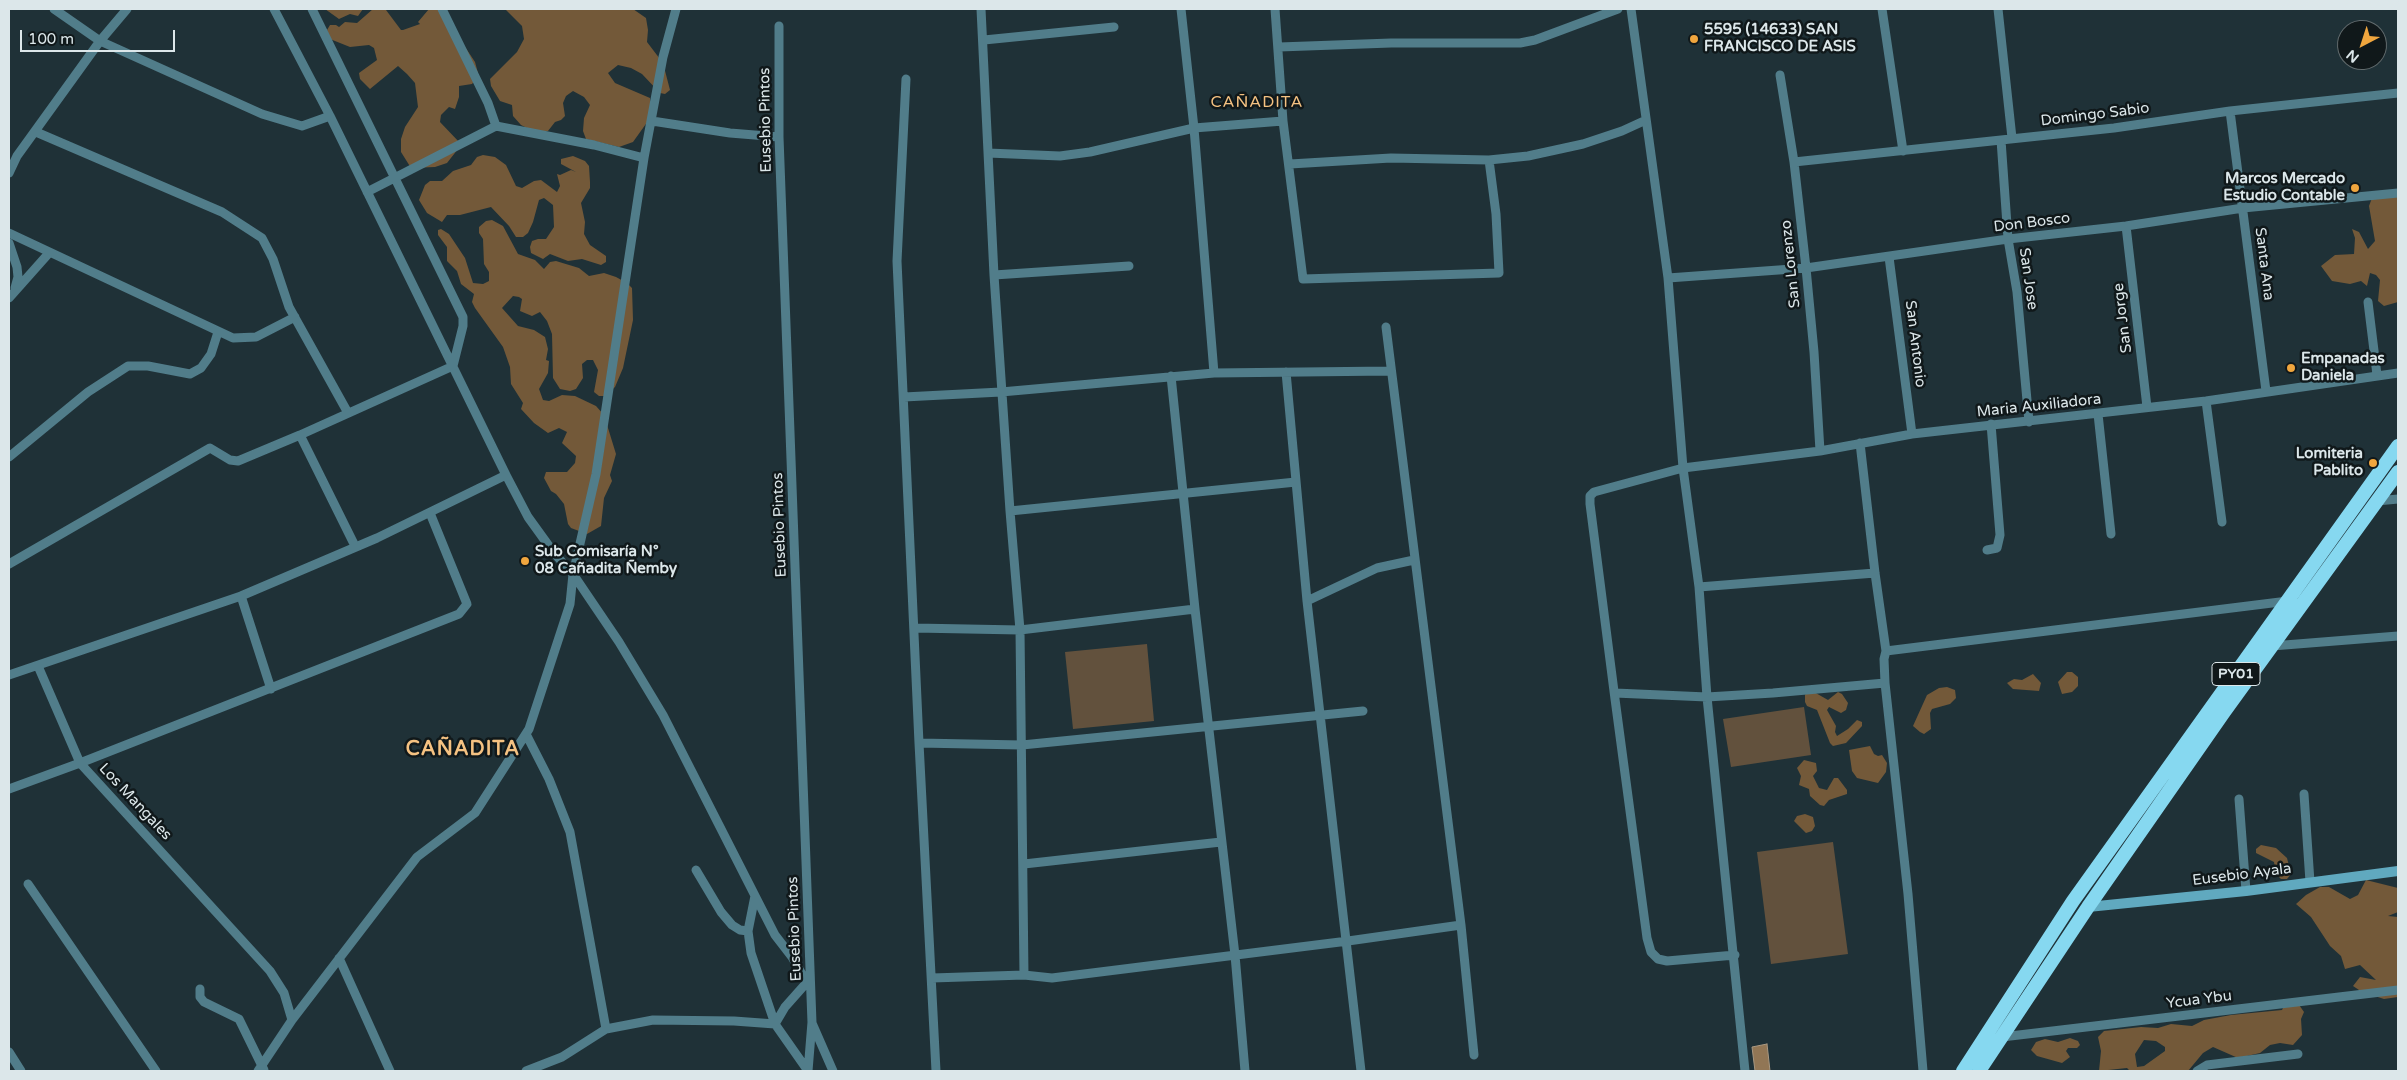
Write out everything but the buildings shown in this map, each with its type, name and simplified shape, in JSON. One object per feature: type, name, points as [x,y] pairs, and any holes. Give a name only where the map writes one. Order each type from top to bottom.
[{"type":"highway","name":"PY01","points":[[1963,1071],[2073,901],[2398,446]]},
{"type":"highway","name":"PY01","points":[[1979,1071],[2088,907],[2272,646],[2398,472]]},
{"type":"highway","points":[[2073,901],[2088,907]]},
{"type":"main road","name":"Eusebio Ayala","points":[[2088,907],[2246,891],[2398,871]]},
{"type":"street","points":[[54,9],[100,41],[278,120],[302,126],[330,116]]},
{"type":"street","points":[[9,173],[17,156],[100,41],[127,9]]},
{"type":"street","points":[[274,9],[330,116],[506,475],[528,516],[554,553],[572,574],[619,642],[663,714],[775,936],[809,981],[774,1024]]},
{"type":"street","points":[[312,9],[396,176],[463,317],[463,326],[453,366]]},
{"type":"street","points":[[442,9],[488,103],[496,126]]},
{"type":"street","points":[[261,1070],[292,1020],[417,857],[475,813],[526,734],[570,604],[572,574],[596,474],[644,158],[664,57],[676,9]]},
{"type":"street","points":[[981,9],[1001,392],[1020,630],[1024,975]]},
{"type":"street","points":[[1181,9],[1194,128],[1214,373]]},
{"type":"street","points":[[1274,9],[1279,47],[1283,121],[1290,164],[1303,279],[1499,273],[1496,214],[1489,160]]},
{"type":"street","points":[[1279,47],[1391,43],[1520,43],[1535,40],[1618,9]]},
{"type":"street","points":[[1631,9],[1668,278],[1683,468],[1698,586],[1707,697],[1745,1071]]},
{"type":"street","points":[[1882,9],[1903,151]]},
{"type":"street","points":[[1998,9],[2012,138]]},
{"type":"street","name":"Eusebio Pintos","points":[[779,26],[779,137],[812,1022]]},
{"type":"street","points":[[984,40],[1114,27]]},
{"type":"street","name":"San Lorenzo","points":[[1780,75],[1794,162],[1806,268],[1814,352],[1820,451]]},
{"type":"street","points":[[906,79],[897,261],[915,628],[918,743],[936,1071]]},
{"type":"street","name":"Domingo Sabio","points":[[1794,162],[2114,128],[2230,111],[2398,93]]},
{"type":"street","name":"Santa Ana","points":[[2230,111],[2266,391]]},
{"type":"street","points":[[1290,164],[1391,158],[1489,160],[1528,156],[1583,144],[1622,131],[1646,120]]},
{"type":"street","points":[[652,121],[722,132],[779,137]]},
{"type":"street","points":[[988,152],[1060,156],[1080,154],[1194,128],[1283,121]]},
{"type":"street","points":[[367,192],[496,126],[594,145],[644,158]]},
{"type":"street","points":[[36,132],[222,212],[243,223],[262,238],[273,259],[289,307],[348,413]]},
{"type":"street","name":"San Jose","points":[[2001,140],[2008,238],[2017,292],[2029,422]]},
{"type":"street","name":"Don Bosco","points":[[1668,278],[1806,268],[2008,238],[2126,226],[2243,208],[2398,193]]},
{"type":"street","name":"San Jorge","points":[[2126,226],[2147,407]]},
{"type":"street","points":[[9,233],[232,338],[256,337],[295,317]]},
{"type":"street","points":[[9,243],[17,267],[18,277],[11,296]]},
{"type":"street","points":[[11,296],[48,253]]},
{"type":"street","name":"San Antonio","points":[[1889,257],[1912,434]]},
{"type":"street","points":[[994,275],[1129,266]]},
{"type":"street","points":[[2368,302],[2377,376]]},
{"type":"street","points":[[1386,328],[1461,925],[1474,1055]]},
{"type":"street","points":[[9,456],[88,392],[128,366],[148,366],[190,374],[202,368],[211,354],[218,332]]},
{"type":"street","points":[[9,564],[210,448],[230,460],[238,460],[300,435],[453,366]]},
{"type":"street","points":[[904,397],[1001,392],[1214,373],[1390,371]]},
{"type":"street","points":[[1286,372],[1307,602],[1322,715],[1361,1071]]},
{"type":"street","name":"Maria Auxiliadora","points":[[1615,692],[1590,496],[1594,492],[1683,468],[1820,451],[1912,434],[2206,401],[2398,373]]},
{"type":"street","points":[[1171,376],[1195,609],[1210,725],[1221,842],[1235,955],[1245,1071]]},
{"type":"street","points":[[2206,401],[2222,522]]},
{"type":"street","points":[[2098,414],[2111,534]]},
{"type":"street","points":[[1987,550],[1997,548],[2000,535],[1991,424]]},
{"type":"street","points":[[300,435],[355,546]]},
{"type":"street","points":[[1860,443],[1874,573],[1886,651],[1884,659],[1885,683],[1908,894],[1923,1071]]},
{"type":"street","points":[[9,675],[241,596],[430,513],[506,475]]},
{"type":"street","points":[[1010,511],[1296,482]]},
{"type":"street","points":[[2377,501],[2398,499]]},
{"type":"street","points":[[9,789],[271,689],[459,614],[467,604],[430,513]]},
{"type":"street","points":[[1307,602],[1376,568],[1414,560]]},
{"type":"street","points":[[1698,586],[1874,573]]},
{"type":"street","points":[[241,596],[271,689]]},
{"type":"street","points":[[1886,651],[2288,601]]},
{"type":"street","points":[[915,628],[1020,630],[1195,609]]},
{"type":"street","points":[[2272,646],[2398,636]]},
{"type":"street","name":"Los Mangales","points":[[38,666],[80,763],[278,981],[292,1020]]},
{"type":"street","points":[[1734,955],[1667,961],[1658,959],[1651,952],[1647,938],[1615,692],[1707,697],[1773,694],[1885,683]]},
{"type":"street","points":[[918,743],[1022,745],[1363,711]]},
{"type":"street","points":[[526,734],[549,779],[570,832],[606,1029]]},
{"type":"street","points":[[2304,794],[2310,882]]},
{"type":"street","points":[[2239,799],[2246,891]]},
{"type":"street","points":[[1024,864],[1221,842]]},
{"type":"street","points":[[696,870],[720,912],[732,925],[740,930],[748,931]]},
{"type":"street","points":[[28,884],[156,1071]]},
{"type":"street","points":[[755,896],[748,931],[751,953],[774,1024],[808,1071]]},
{"type":"street","points":[[932,978],[1024,975],[1052,978],[1348,942],[1461,925]]},
{"type":"street","points":[[339,958],[390,1071]]},
{"type":"street","points":[[200,989],[200,997],[204,1002],[239,1019],[261,1070]]},
{"type":"street","name":"Ycua Ybu","points":[[2002,1036],[2398,990]]},
{"type":"street","points":[[526,1071],[562,1057],[606,1029],[653,1020],[734,1021],[774,1024]]},
{"type":"street","points":[[808,1071],[812,1022]]},
{"type":"street","points":[[812,1022],[833,1071]]},
{"type":"street","points":[[9,1052],[21,1071]]},
{"type":"street","points":[[2198,1071],[2207,1065],[2298,1054]]},
{"type":"shaded area","points":[[325,9],[363,9],[358,16],[350,14],[339,19]]},
{"type":"shaded area","points":[[373,9],[386,10],[401,30],[403,30],[420,24],[418,22],[429,9],[440,9],[475,62],[478,73],[476,79],[472,84],[459,86],[459,97],[455,109],[449,107],[441,115],[440,122],[460,143],[458,149],[447,163],[435,167],[411,168],[401,152],[401,139],[405,127],[418,107],[415,83],[407,74],[398,66],[370,89],[360,79],[359,73],[377,60],[374,48],[369,45],[350,47],[330,39],[327,30],[330,25],[339,27],[345,22],[357,23]]},
{"type":"shaded area","points":[[505,9],[633,9],[646,18],[647,42],[663,63],[670,90],[665,94],[660,93],[642,74],[631,68],[618,65],[608,73],[615,83],[650,98],[651,109],[648,121],[633,142],[619,147],[586,139],[583,131],[584,118],[590,105],[584,97],[573,91],[566,96],[563,103],[565,116],[555,122],[548,131],[533,131],[521,125],[513,116],[512,105],[500,101],[491,86],[490,79],[517,52],[524,39],[522,26]]},
{"type":"shaded area","points":[[483,155],[495,157],[506,165],[516,186],[522,188],[534,181],[541,180],[557,192],[560,186],[557,174],[560,175],[571,170],[576,172],[561,164],[561,159],[573,156],[585,161],[589,166],[590,188],[581,203],[585,222],[584,234],[590,245],[606,256],[606,262],[601,265],[582,259],[568,261],[550,254],[543,259],[531,253],[532,241],[546,239],[554,227],[553,205],[544,198],[539,200],[533,222],[528,233],[523,237],[516,237],[509,226],[491,207],[460,215],[447,215],[442,222],[427,213],[419,200],[425,185],[430,181],[442,181],[453,171],[471,165],[477,157]]},
{"type":"shaded area","points":[[2398,193],[2398,302],[2384,306],[2378,301],[2380,280],[2376,275],[2370,273],[2367,286],[2361,281],[2350,284],[2332,281],[2321,266],[2335,255],[2354,254],[2355,238],[2352,229],[2359,232],[2368,249],[2375,241],[2369,206],[2372,198]]},
{"type":"shaded area","points":[[492,220],[503,226],[518,254],[535,260],[544,269],[550,262],[556,261],[579,268],[589,276],[604,273],[616,277],[632,288],[633,320],[623,368],[615,387],[605,396],[599,396],[594,392],[598,370],[593,360],[587,360],[582,364],[583,378],[576,389],[570,391],[560,389],[553,378],[552,334],[547,321],[540,312],[532,316],[520,311],[522,299],[519,297],[513,296],[502,308],[518,326],[534,330],[545,337],[548,349],[546,360],[549,361],[548,373],[539,389],[543,400],[549,401],[562,395],[575,396],[596,406],[604,415],[616,454],[610,475],[612,481],[604,498],[601,526],[587,534],[571,528],[568,524],[564,504],[551,491],[544,478],[546,472],[567,472],[575,463],[576,456],[562,443],[567,432],[559,428],[548,433],[534,423],[521,409],[523,403],[511,384],[510,367],[503,347],[475,308],[472,302],[474,294],[461,284],[457,271],[447,261],[447,247],[438,235],[438,230],[441,229],[449,234],[465,258],[473,283],[483,284],[489,281],[489,272],[484,264],[483,239],[479,233],[479,227],[486,221]]},
{"type":"shaded area","points":[[1147,644],[1154,721],[1073,729],[1065,652]]},
{"type":"shaded area","points":[[2067,672],[2072,672],[2078,677],[2078,686],[2072,692],[2062,694],[2058,682]]},
{"type":"shaded area","points":[[2033,674],[2041,683],[2039,691],[2013,689],[2007,683],[2014,679],[2022,680]]},
{"type":"shaded area","points":[[1947,687],[1955,690],[1956,698],[1950,704],[1932,709],[1930,713],[1931,729],[1924,734],[1920,732],[1913,726],[1927,695],[1939,688]]},
{"type":"shaded area","points":[[1807,691],[1814,692],[1828,700],[1838,692],[1842,694],[1848,703],[1846,710],[1841,713],[1829,707],[1827,710],[1836,726],[1835,732],[1837,736],[1857,720],[1862,722],[1862,726],[1846,743],[1833,746],[1830,743],[1817,710],[1807,706],[1805,702]]},
{"type":"shaded area","points":[[1804,707],[1811,755],[1731,767],[1723,719]]},
{"type":"shaded area","points":[[1870,746],[1874,754],[1882,755],[1887,763],[1886,772],[1878,783],[1857,778],[1852,771],[1849,750]]},
{"type":"shaded area","points":[[1804,760],[1816,763],[1817,771],[1813,776],[1819,788],[1827,790],[1834,778],[1838,778],[1847,790],[1847,794],[1829,800],[1824,806],[1820,805],[1810,796],[1809,789],[1799,785],[1801,776],[1797,768]]},
{"type":"shaded area","points":[[1805,814],[1813,817],[1815,826],[1812,831],[1806,833],[1794,821],[1797,816]]},
{"type":"shaded area","points":[[1833,842],[1848,954],[1771,964],[1757,852]]},
{"type":"shaded area","points":[[2261,845],[2276,848],[2287,858],[2291,874],[2287,879],[2281,879],[2276,874],[2274,862],[2256,853],[2256,849]]},
{"type":"shaded area","points":[[2366,880],[2398,888],[2398,912],[2388,916],[2398,917],[2398,997],[2384,999],[2362,992],[2353,986],[2360,977],[2376,980],[2360,965],[2345,969],[2341,956],[2330,946],[2311,917],[2296,904],[2306,895],[2320,887],[2329,887],[2350,899],[2358,895]]},
{"type":"shaded area","points":[[2286,1002],[2297,1002],[2304,1012],[2301,1019],[2302,1035],[2293,1045],[2280,1043],[2270,1045],[2260,1053],[2238,1058],[2213,1047],[2203,1053],[2188,1071],[2130,1071],[2127,1068],[2099,1071],[2101,1051],[2098,1037],[2104,1031],[2141,1027],[2158,1028],[2171,1024],[2192,1026],[2204,1020],[2231,1015],[2282,1010]],"holes":[[[2144,1040],[2156,1041],[2165,1047],[2165,1051],[2144,1066],[2137,1067],[2135,1054]]]},
{"type":"shaded area","points":[[2070,1038],[2078,1041],[2080,1045],[2077,1048],[2068,1048],[2066,1051],[2070,1057],[2062,1063],[2037,1056],[2031,1050],[2036,1042],[2045,1039],[2058,1042]]},
{"type":"shaded area","points":[[1767,1044],[1770,1071],[1755,1071],[1752,1047]]},
{"type":"place","name":"5595 (14633) SAN FRANCISCO DE ASIS","points":[[1694,39]]},
{"type":"place","name":"Marcos Mercado Estudio Contable","points":[[2355,188]]},
{"type":"place","name":"Empanadas Daniela","points":[[2291,368]]},
{"type":"place","name":"Lomiteria Pablito","points":[[2373,463]]},
{"type":"place","name":"Sub Comisaría N° 08 Cañadita Ñemby","points":[[525,561]]},
{"type":"district","name":"CAÑADITA","points":[[1257,103]]},
{"type":"district","name":"CAÑADITA","points":[[463,750]]}]
